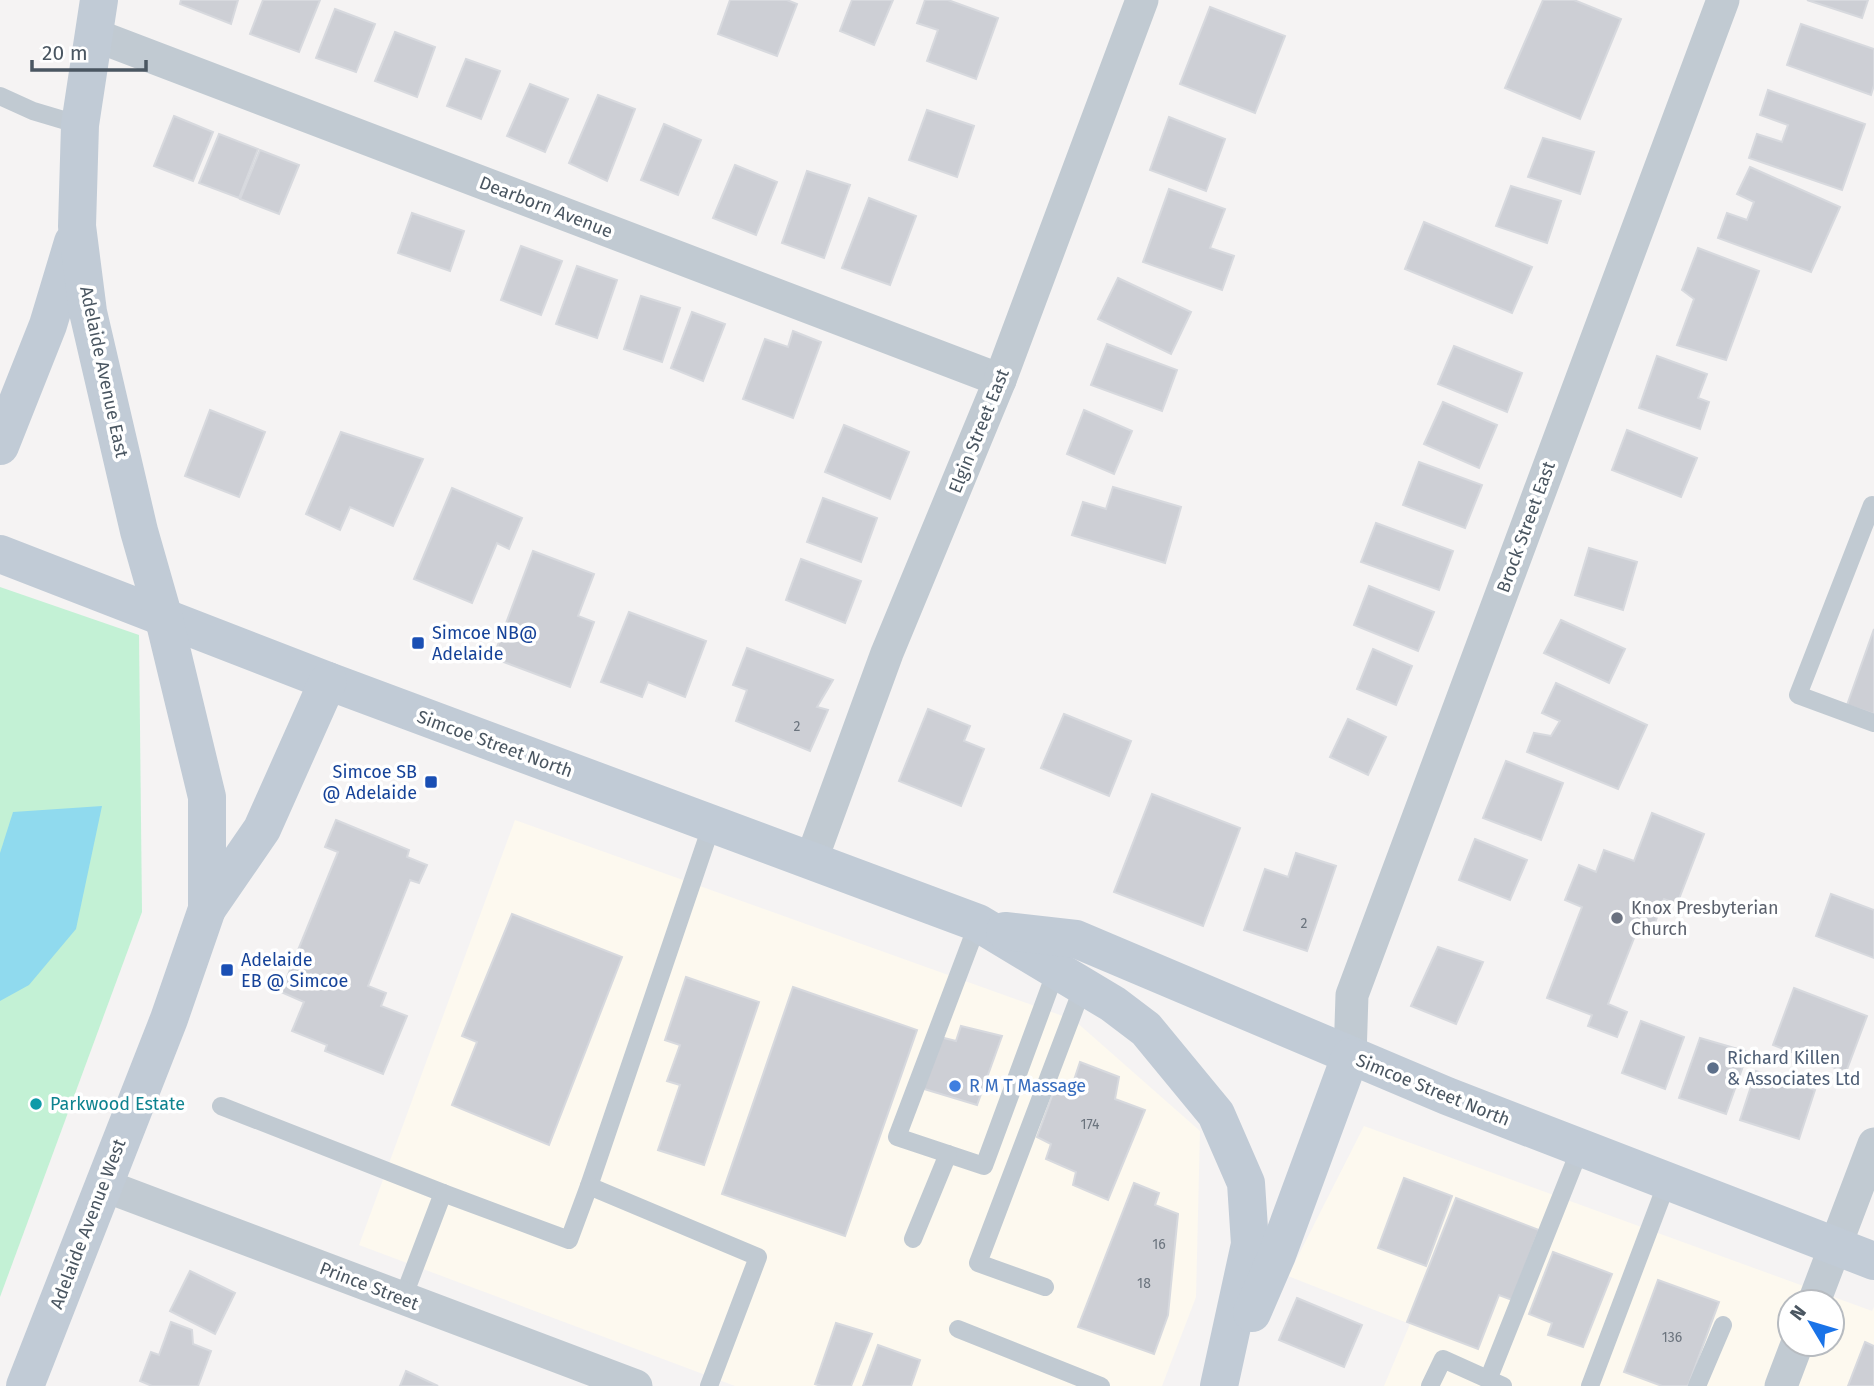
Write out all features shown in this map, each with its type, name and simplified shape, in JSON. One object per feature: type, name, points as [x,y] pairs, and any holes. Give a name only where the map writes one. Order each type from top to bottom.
[{"type":"main road","name":"Adelaide Avenue East","points":[[96,17],[80,125],[78,226],[88,312],[139,531],[163,615]]},
{"type":"main road","points":[[0,446],[48,325],[78,226]]},
{"type":"main road","name":"Simcoe Street North","points":[[0,554],[328,681],[985,926],[1070,976],[1146,1029],[1216,1114],[1246,1183],[1250,1244],[1220,1384]]},
{"type":"main road","name":"Adelaide Avenue West","points":[[25,1386],[169,1019],[207,909],[207,797],[163,615]]},
{"type":"main road","points":[[207,909],[262,830],[328,681]]},
{"type":"main road","name":"Simcoe Street North","points":[[985,926],[1076,939],[1350,1057],[1580,1149],[1668,1180],[1835,1248],[1874,1261]]},
{"type":"main road","points":[[1220,1384],[1277,1255],[1350,1057]]},
{"type":"street","name":"Elgin Street East","points":[[811,861],[887,653],[1000,380],[1142,0]]},
{"type":"street","name":"Brock Street East","points":[[1350,1057],[1352,995],[1723,0]]},
{"type":"street","name":"Dearborn Avenue","points":[[96,17],[1000,380]]},
{"type":"street","points":[[1819,1288],[1874,1144]]},
{"type":"street","name":"Prince Street","points":[[103,1185],[625,1384]]},
{"type":"street","points":[[1781,1386],[1792,1358]]},
{"type":"lane","points":[[0,96],[33,111],[80,125]]},
{"type":"lane","points":[[1874,506],[1872,505],[1798,695],[1874,723]]},
{"type":"lane","points":[[221,1106],[569,1240],[712,824]]},
{"type":"lane","points":[[985,926],[897,1137],[984,1166],[1070,976]]},
{"type":"lane","points":[[1045,1287],[978,1263],[1070,976]]},
{"type":"lane","points":[[1430,1386],[1443,1360],[1495,1383],[1580,1149]]},
{"type":"lane","points":[[913,1239],[948,1154]]},
{"type":"lane","points":[[1590,1386],[1668,1180]]},
{"type":"lane","points":[[589,1186],[758,1257],[709,1386]]},
{"type":"lane","points":[[402,1298],[443,1193]]},
{"type":"lane","points":[[1697,1386],[1723,1325]]},
{"type":"lane","points":[[958,1329],[1101,1386]]},
{"type":"shaded area","points":[[515,820],[1074,1020],[1200,1131],[1196,1297],[1162,1386],[735,1386],[359,1245]]},
{"type":"shaded area","points":[[1364,1126],[1809,1288],[1776,1288],[1776,1358],[1846,1358],[1846,1302],[1872,1311],[1874,1307],[1874,1386],[1384,1386],[1410,1324],[1288,1276]]},
{"type":"green space","name":"Parkwood Estate","points":[[0,587],[139,635],[142,912],[0,1297]]},
{"type":"water","points":[[102,806],[76,929],[29,985],[0,1001],[0,853],[13,812]]},
{"type":"building","points":[[181,0],[238,0],[231,24],[180,4]]},
{"type":"building","points":[[263,0],[320,0],[299,52],[250,34]]},
{"type":"building","points":[[730,0],[787,0],[797,4],[777,56],[718,34]]},
{"type":"building","points":[[852,0],[893,0],[874,45],[840,31]]},
{"type":"building","points":[[925,0],[948,0],[998,18],[976,79],[927,61],[938,30],[917,23]]},
{"type":"building","points":[[1543,0],[1574,0],[1621,19],[1580,119],[1505,88]]},
{"type":"building","points":[[1807,0],[1868,0],[1862,18]]},
{"type":"building","points":[[1210,7],[1285,36],[1255,113],[1180,84]]},
{"type":"building","points":[[335,9],[375,24],[356,72],[316,58]]},
{"type":"building","points":[[1801,24],[1874,49],[1874,85],[1871,95],[1787,65]]},
{"type":"building","points":[[395,32],[435,47],[417,97],[375,81]]},
{"type":"building","points":[[466,59],[500,71],[481,119],[447,106]]},
{"type":"building","points":[[530,84],[568,99],[545,152],[507,136]]},
{"type":"building","points":[[1768,90],[1865,124],[1842,190],[1749,158],[1757,134],[1782,142],[1788,125],[1760,115]]},
{"type":"building","points":[[598,95],[635,109],[607,181],[569,163]]},
{"type":"building","points":[[927,110],[974,126],[957,177],[909,160]]},
{"type":"building","points":[[174,116],[213,132],[193,181],[154,166]]},
{"type":"building","points":[[1169,117],[1225,139],[1206,191],[1150,170]]},
{"type":"building","points":[[664,124],[701,140],[678,195],[641,180]]},
{"type":"building","points":[[219,134],[258,149],[239,198],[199,183]]},
{"type":"building","points":[[1543,138],[1594,152],[1580,194],[1528,177]]},
{"type":"building","points":[[260,150],[299,165],[279,214],[240,199]]},
{"type":"building","points":[[735,165],[777,182],[756,235],[713,218]]},
{"type":"building","points":[[1750,167],[1840,207],[1811,272],[1718,238],[1727,213],[1747,220],[1754,202],[1737,194]]},
{"type":"building","points":[[807,171],[850,185],[824,258],[782,243]]},
{"type":"building","points":[[1511,186],[1561,201],[1547,243],[1496,226]]},
{"type":"building","points":[[1169,189],[1225,209],[1210,248],[1234,256],[1222,290],[1143,262]]},
{"type":"building","points":[[869,198],[916,216],[890,285],[842,268]]},
{"type":"building","points":[[412,213],[464,231],[450,271],[398,253]]},
{"type":"building","points":[[1424,222],[1532,267],[1512,313],[1405,269]]},
{"type":"building","points":[[521,246],[562,261],[541,315],[501,300]]},
{"type":"building","points":[[1698,248],[1759,271],[1726,360],[1677,345],[1694,299],[1682,290]]},
{"type":"building","points":[[577,266],[617,280],[597,338],[556,324]]},
{"type":"building","points":[[1118,278],[1191,312],[1171,354],[1098,319]]},
{"type":"building","points":[[641,296],[680,308],[662,362],[624,349]]},
{"type":"building","points":[[692,312],[725,324],[703,381],[671,368]]},
{"type":"building","points":[[793,331],[821,342],[793,418],[743,399],[765,339],[788,347]]},
{"type":"building","points":[[1107,344],[1177,370],[1162,411],[1091,385]]},
{"type":"building","points":[[1454,346],[1522,373],[1507,412],[1438,384]]},
{"type":"building","points":[[1657,356],[1707,374],[1698,398],[1709,402],[1700,429],[1639,408]]},
{"type":"building","points":[[1443,402],[1497,425],[1479,468],[1424,444]]},
{"type":"building","points":[[210,410],[265,432],[239,497],[185,476]]},
{"type":"building","points":[[1084,410],[1132,431],[1114,474],[1067,454]]},
{"type":"building","points":[[844,425],[909,452],[890,499],[825,472]]},
{"type":"building","points":[[1627,430],[1697,458],[1681,497],[1612,470]]},
{"type":"building","points":[[341,432],[423,459],[393,526],[350,507],[340,530],[306,514]]},
{"type":"building","points":[[1419,462],[1482,485],[1465,528],[1403,505]]},
{"type":"building","points":[[1113,487],[1181,507],[1165,563],[1072,535],[1083,502],[1106,509]]},
{"type":"building","points":[[452,488],[522,518],[509,549],[497,543],[472,603],[414,579]]},
{"type":"building","points":[[823,498],[877,518],[861,562],[807,542]]},
{"type":"building","points":[[1376,523],[1453,551],[1439,590],[1361,562]]},
{"type":"building","points":[[1589,548],[1637,562],[1623,610],[1575,595]]},
{"type":"building","points":[[533,551],[594,574],[578,616],[594,622],[570,687],[493,658]]},
{"type":"building","points":[[801,559],[861,581],[845,623],[786,600]]},
{"type":"building","points":[[1369,586],[1434,612],[1418,651],[1354,625]]},
{"type":"building","points":[[629,612],[706,641],[685,697],[648,682],[642,697],[601,682]]},
{"type":"building","points":[[1561,620],[1625,649],[1609,683],[1544,653]]},
{"type":"building","points":[[1874,629],[1874,714],[1847,705]]},
{"type":"building","points":[[747,648],[833,680],[817,707],[828,710],[810,751],[736,721],[747,690],[733,685]]},
{"type":"building","points":[[1373,649],[1412,666],[1396,705],[1357,689]]},
{"type":"building","points":[[1556,683],[1647,725],[1618,789],[1527,752],[1534,733],[1551,736],[1560,721],[1542,713]]},
{"type":"building","points":[[928,709],[970,726],[964,741],[984,749],[961,806],[899,781]]},
{"type":"building","points":[[1064,714],[1131,741],[1109,796],[1041,768]]},
{"type":"building","points":[[1348,719],[1386,737],[1368,775],[1330,757]]},
{"type":"building","points":[[1506,761],[1563,783],[1541,840],[1483,818]]},
{"type":"building","points":[[1152,794],[1240,828],[1203,926],[1114,892]]},
{"type":"building","name":"Knox Presbyterian Church","points":[[1652,813],[1704,834],[1677,904],[1664,899],[1651,933],[1638,928],[1608,1004],[1627,1012],[1617,1037],[1588,1026],[1592,1015],[1547,998],[1582,907],[1565,900],[1579,865],[1596,872],[1604,850],[1634,861]]},
{"type":"building","points":[[336,820],[409,850],[407,857],[427,865],[419,883],[410,880],[368,986],[386,993],[381,1006],[407,1016],[383,1074],[325,1051],[327,1045],[292,1031],[304,1002],[281,992],[338,852],[325,847]]},
{"type":"building","points":[[1475,839],[1527,860],[1510,900],[1459,880]]},
{"type":"building","points":[[1296,853],[1336,866],[1307,951],[1244,930],[1265,869],[1288,877]]},
{"type":"building","points":[[1831,894],[1874,910],[1874,958],[1816,936]]},
{"type":"building","points":[[512,914],[622,957],[549,1145],[452,1105],[477,1042],[462,1036]]},
{"type":"building","points":[[1438,947],[1483,962],[1456,1024],[1411,1006]]},
{"type":"building","points":[[686,977],[759,1002],[704,1165],[658,1150],[680,1085],[667,1081],[680,1045],[665,1040]]},
{"type":"building","points":[[793,987],[917,1030],[845,1236],[722,1194]]},
{"type":"building","points":[[1794,988],[1867,1016],[1846,1072],[1773,1045]]},
{"type":"building","points":[[1641,1021],[1684,1037],[1665,1089],[1622,1073]]},
{"type":"building","points":[[961,1026],[1002,1036],[977,1105],[921,1088],[940,1037],[956,1041]]},
{"type":"building","points":[[1700,1038],[1748,1052],[1726,1114],[1679,1098]]},
{"type":"building","points":[[1080,1062],[1119,1077],[1115,1099],[1145,1110],[1108,1200],[1073,1185],[1076,1172],[1046,1159],[1051,1144],[1037,1137],[1055,1088],[1073,1083]]},
{"type":"building","points":[[1756,1071],[1815,1090],[1799,1139],[1740,1120]]},
{"type":"building","points":[[1404,1178],[1452,1196],[1426,1266],[1378,1248]]},
{"type":"building","points":[[1134,1183],[1159,1193],[1155,1205],[1178,1214],[1168,1315],[1154,1354],[1078,1327]]},
{"type":"building","points":[[1456,1198],[1539,1230],[1512,1300],[1499,1295],[1478,1349],[1407,1322]]},
{"type":"building","points":[[1553,1252],[1612,1274],[1583,1347],[1548,1335],[1552,1323],[1529,1314]]},
{"type":"building","points":[[190,1271],[235,1293],[215,1334],[170,1311]]},
{"type":"building","points":[[1658,1280],[1719,1302],[1688,1386],[1662,1386],[1624,1372]]},
{"type":"building","points":[[1297,1298],[1362,1325],[1344,1367],[1279,1340]]},
{"type":"building","points":[[171,1322],[192,1330],[193,1344],[211,1351],[198,1386],[152,1386],[140,1381],[151,1352],[159,1355]]},
{"type":"building","points":[[836,1323],[872,1334],[851,1386],[821,1386],[815,1384]]},
{"type":"building","points":[[1865,1342],[1874,1346],[1874,1386],[1848,1386]]},
{"type":"building","points":[[878,1345],[920,1360],[911,1386],[863,1386]]},
{"type":"building","points":[[406,1371],[438,1386],[400,1386]]},
{"type":"place","name":"Simcoe NB@ Adelaide","points":[[418,643]]},
{"type":"place","name":"Simcoe SB @ Adelaide","points":[[431,782]]},
{"type":"place","name":"Knox Presbyterian Church","points":[[1617,918]]},
{"type":"place","name":"Adelaide EB @ Simcoe","points":[[227,970]]},
{"type":"place","name":"Richard Killen & Associates Ltd","points":[[1713,1068]]},
{"type":"place","name":"R M T Massage","points":[[955,1086]]},
{"type":"place","name":"Parkwood Estate","points":[[36,1104]]}]
